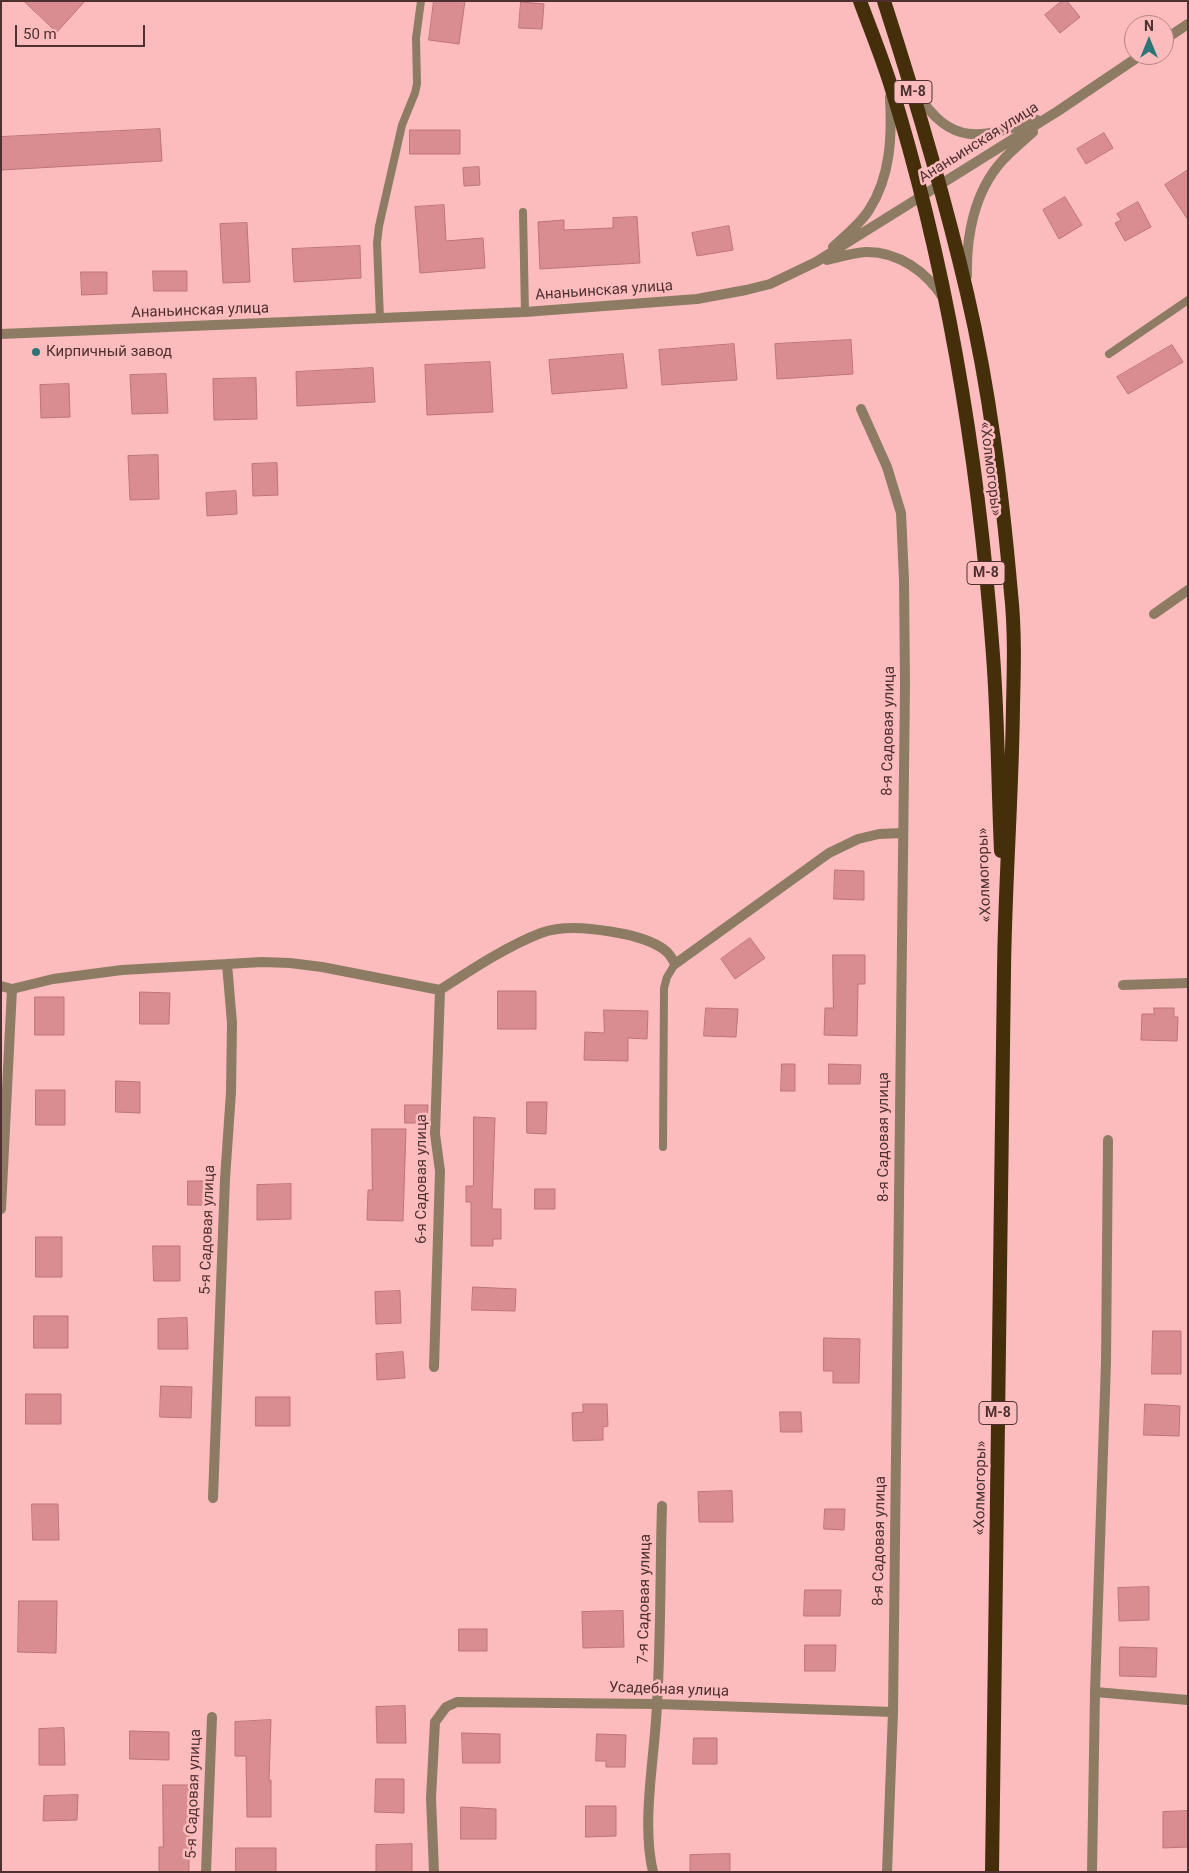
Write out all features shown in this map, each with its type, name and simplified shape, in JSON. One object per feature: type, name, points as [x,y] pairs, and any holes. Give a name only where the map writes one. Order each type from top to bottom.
[{"type":"highway","name":"«Холмогоры»","points":[[860,1],[889,81],[921,196],[948,305],[974,462],[993,658],[1004,954]]},
{"type":"highway","name":"«Холмогоры»","points":[[884,1],[940,185],[968,296],[985,387],[1002,498],[1012,600],[1014,660],[1013,761],[1004,954],[992,1872]]},
{"type":"street","points":[[1174,33],[1188,24]]},
{"type":"street","name":"Ананьинская улица","points":[[1,334],[525,312],[673,302],[721,296],[770,284],[816,262],[1052,115],[1127,65]]},
{"type":"street","points":[[816,262],[868,212],[881,186],[889,157],[891,139],[889,81]]},
{"type":"street","points":[[911,85],[932,115],[952,130],[962,133],[1000,132],[1052,115]]},
{"type":"street","points":[[968,296],[970,230],[986,184],[1001,162],[1052,115]]},
{"type":"street","points":[[816,262],[864,252],[891,256],[918,270],[948,305]]},
{"type":"street","name":"8-я Садовая улица","points":[[861,409],[887,467],[895,490],[901,513],[903,537],[905,685],[893,1712],[887,1872]]},
{"type":"street","points":[[1154,614],[1188,590]]},
{"type":"street","points":[[1,1209],[6,988],[112,971],[290,962],[440,990],[476,967],[521,943],[542,933],[567,929],[601,929],[652,942],[668,952],[675,964],[829,852],[858,839],[879,834],[902,832]]},
{"type":"street","name":"5-я Садовая улица","points":[[213,1498],[225,1179],[231,1092],[232,1023],[227,964]]},
{"type":"street","points":[[1123,985],[1188,983]]},
{"type":"street","name":"6-я Садовая улица","points":[[434,1367],[440,1171],[435,1134],[440,990]]},
{"type":"street","points":[[1092,1872],[1106,1362],[1108,1140]]},
{"type":"street","name":"7-я Садовая улица","points":[[653,1872],[650,1856],[649,1817],[658,1704],[662,1506]]},
{"type":"street","points":[[1096,1692],[1188,1700]]},
{"type":"street","name":"Усадебная улица","points":[[434,1872],[431,1798],[435,1722],[446,1707],[457,1702],[658,1704],[893,1712]]},
{"type":"street","name":"5-я Садовая улица","points":[[206,1872],[212,1717]]},
{"type":"lane","points":[[380,319],[377,243],[379,226],[402,125],[415,94],[417,84],[416,38],[421,1]]},
{"type":"lane","points":[[523,212],[525,312]]},
{"type":"lane","points":[[1109,354],[1188,300]]},
{"type":"lane","points":[[662,1147],[664,988],[667,977],[675,964]]},
{"type":"building","points":[[24,1],[85,1],[57,32]]},
{"type":"building","points":[[434,1],[465,1],[459,44],[429,40]]},
{"type":"building","points":[[1062,1],[1067,1],[1080,17],[1060,33],[1045,15]]},
{"type":"building","points":[[521,2],[544,4],[542,29],[519,28]]},
{"type":"building","points":[[160,129],[162,161],[1,170],[1,137]]},
{"type":"building","points":[[410,130],[460,130],[460,154],[410,154]]},
{"type":"building","points":[[1104,133],[1113,148],[1086,164],[1077,149]]},
{"type":"building","points":[[479,167],[480,185],[464,186],[463,168]]},
{"type":"building","points":[[1188,170],[1188,220],[1165,185]]},
{"type":"building","points":[[1065,197],[1082,225],[1059,239],[1043,210]]},
{"type":"building","points":[[1138,202],[1151,227],[1125,241],[1115,223],[1121,220],[1117,214]]},
{"type":"building","points":[[444,205],[446,241],[483,238],[485,268],[420,273],[415,207]]},
{"type":"building","points":[[637,217],[640,263],[540,269],[538,222],[564,220],[564,230],[613,228],[613,218]]},
{"type":"building","points":[[247,223],[250,282],[223,283],[220,224]]},
{"type":"building","points":[[729,226],[733,250],[697,256],[692,233]]},
{"type":"building","points":[[360,246],[361,278],[294,282],[292,249]]},
{"type":"building","points":[[153,271],[187,271],[187,291],[154,291]]},
{"type":"building","points":[[81,272],[107,272],[107,294],[82,295]]},
{"type":"building","points":[[851,340],[853,374],[777,379],[775,344]]},
{"type":"building","points":[[734,344],[737,380],[662,385],[659,350]]},
{"type":"building","points":[[1172,345],[1183,362],[1128,394],[1117,377]]},
{"type":"building","points":[[623,354],[627,388],[552,394],[549,360]]},
{"type":"building","points":[[490,362],[493,412],[427,415],[425,365]]},
{"type":"building","points":[[373,368],[375,402],[297,406],[296,372]]},
{"type":"building","points":[[166,374],[168,413],[132,414],[130,375]]},
{"type":"building","points":[[256,378],[257,419],[214,420],[213,379]]},
{"type":"building","points":[[69,384],[70,417],[41,418],[40,385]]},
{"type":"building","points":[[158,455],[159,499],[130,500],[128,456]]},
{"type":"building","points":[[277,463],[278,495],[253,496],[252,464]]},
{"type":"building","points":[[236,491],[237,514],[207,516],[206,493]]},
{"type":"building","points":[[835,870],[864,871],[864,900],[834,899]]},
{"type":"building","points":[[750,938],[765,958],[735,979],[721,959]]},
{"type":"building","points":[[833,955],[865,955],[865,984],[858,984],[857,1036],[824,1035],[825,1008],[833,1008]]},
{"type":"building","points":[[498,991],[536,991],[536,1029],[498,1029]]},
{"type":"building","points":[[140,992],[170,993],[169,1024],[140,1024]]},
{"type":"building","points":[[35,997],[64,997],[64,1035],[35,1035]]},
{"type":"building","points":[[706,1008],[738,1009],[736,1037],[704,1036]]},
{"type":"building","points":[[1154,1008],[1174,1008],[1174,1017],[1178,1017],[1177,1041],[1141,1040],[1142,1014],[1154,1014]]},
{"type":"building","points":[[604,1010],[648,1011],[647,1039],[628,1038],[628,1061],[584,1060],[585,1032],[604,1033]]},
{"type":"building","points":[[782,1064],[795,1064],[795,1091],[781,1091]]},
{"type":"building","points":[[829,1064],[861,1065],[860,1084],[829,1084]]},
{"type":"building","points":[[116,1081],[140,1082],[140,1113],[116,1112]]},
{"type":"building","points":[[36,1090],[65,1090],[65,1125],[36,1125]]},
{"type":"building","points":[[527,1102],[547,1102],[546,1134],[527,1133]]},
{"type":"building","points":[[405,1105],[428,1105],[427,1123],[405,1123]]},
{"type":"building","points":[[474,1117],[495,1118],[492,1209],[501,1209],[501,1239],[493,1239],[493,1246],[471,1246],[471,1202],[466,1202],[466,1186],[473,1186]]},
{"type":"building","points":[[372,1129],[406,1129],[403,1221],[367,1220],[368,1190],[372,1190]]},
{"type":"building","points":[[188,1181],[205,1181],[205,1205],[188,1205]]},
{"type":"building","points":[[291,1184],[291,1219],[257,1220],[257,1185]]},
{"type":"building","points":[[535,1189],[555,1189],[555,1209],[535,1209]]},
{"type":"building","points":[[36,1237],[62,1237],[62,1277],[36,1277]]},
{"type":"building","points":[[153,1246],[180,1246],[180,1281],[154,1281]]},
{"type":"building","points":[[473,1287],[516,1289],[515,1311],[472,1310]]},
{"type":"building","points":[[400,1291],[401,1323],[376,1324],[375,1292]]},
{"type":"building","points":[[34,1316],[68,1316],[68,1348],[34,1348]]},
{"type":"building","points":[[187,1318],[188,1349],[158,1349],[158,1319]]},
{"type":"building","points":[[1153,1331],[1181,1331],[1181,1374],[1152,1374]]},
{"type":"building","points":[[824,1338],[860,1339],[859,1383],[833,1383],[833,1371],[824,1371]]},
{"type":"building","points":[[403,1352],[405,1378],[377,1380],[376,1354]]},
{"type":"building","points":[[161,1386],[192,1387],[191,1418],[160,1417]]},
{"type":"building","points":[[26,1394],[61,1394],[61,1424],[26,1424]]},
{"type":"building","points":[[256,1397],[290,1397],[290,1426],[256,1426]]},
{"type":"building","points":[[583,1404],[607,1404],[608,1426],[603,1427],[603,1440],[573,1441],[572,1413],[583,1412]]},
{"type":"building","points":[[1145,1404],[1180,1406],[1179,1436],[1144,1435]]},
{"type":"building","points":[[780,1412],[801,1412],[802,1432],[781,1432]]},
{"type":"building","points":[[732,1491],[733,1522],[699,1522],[698,1492]]},
{"type":"building","points":[[32,1504],[58,1504],[59,1540],[33,1540]]},
{"type":"building","points":[[825,1509],[845,1509],[844,1530],[824,1529]]},
{"type":"building","points":[[1149,1587],[1149,1620],[1119,1621],[1118,1588]]},
{"type":"building","points":[[805,1590],[841,1590],[840,1616],[804,1616]]},
{"type":"building","points":[[19,1601],[57,1601],[56,1653],[18,1652]]},
{"type":"building","points":[[623,1611],[624,1647],[583,1648],[582,1612]]},
{"type":"building","points":[[459,1629],[487,1629],[487,1651],[459,1651]]},
{"type":"building","points":[[805,1645],[836,1645],[835,1671],[805,1671]]},
{"type":"building","points":[[1120,1647],[1157,1648],[1156,1677],[1120,1676]]},
{"type":"building","points":[[405,1706],[406,1743],[377,1743],[376,1707]]},
{"type":"building","points":[[271,1720],[269,1780],[271,1780],[271,1817],[247,1817],[246,1756],[235,1756],[235,1722]]},
{"type":"building","points":[[64,1728],[65,1765],[39,1765],[39,1729]]},
{"type":"building","points":[[130,1731],[169,1732],[169,1760],[130,1759]]},
{"type":"building","points":[[462,1733],[500,1734],[500,1763],[463,1763]]},
{"type":"building","points":[[597,1734],[626,1735],[625,1767],[606,1767],[606,1761],[596,1761]]},
{"type":"building","points":[[694,1738],[717,1738],[717,1764],[693,1764]]},
{"type":"building","points":[[376,1779],[404,1779],[404,1813],[375,1812]]},
{"type":"building","points":[[163,1785],[189,1785],[189,1872],[159,1872],[159,1847],[163,1847]]},
{"type":"building","points":[[78,1795],[77,1820],[43,1821],[44,1796]]},
{"type":"building","points":[[586,1806],[616,1806],[616,1836],[586,1837]]},
{"type":"building","points":[[461,1807],[496,1809],[496,1839],[461,1839]]},
{"type":"building","points":[[1188,1811],[1188,1847],[1163,1848],[1163,1812]]},
{"type":"building","points":[[412,1844],[412,1872],[376,1872],[376,1845]]},
{"type":"building","points":[[236,1848],[276,1848],[276,1872],[236,1872]]},
{"type":"building","points":[[730,1854],[730,1872],[690,1872],[690,1855]]},
{"type":"place","name":"Кирпичный завод","points":[[36,352]]}]
